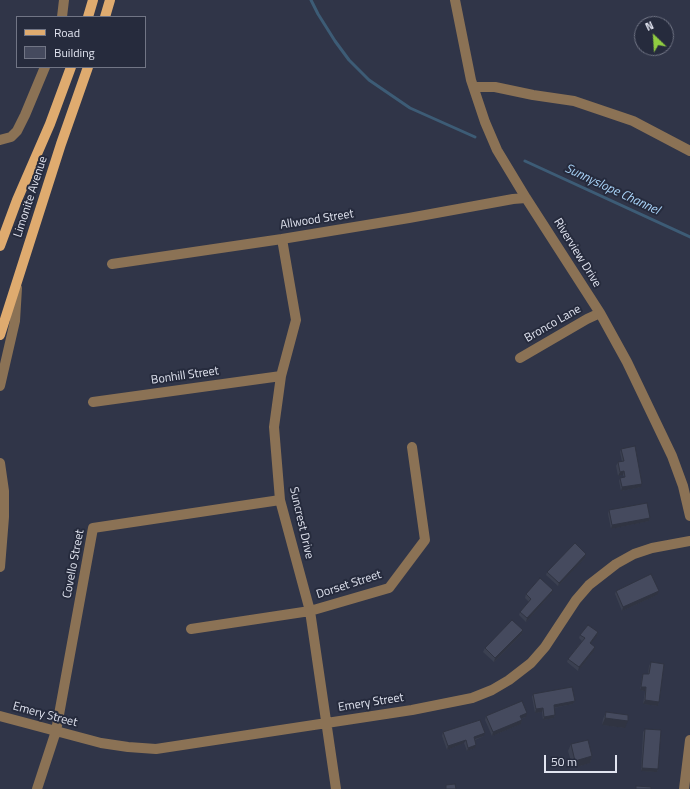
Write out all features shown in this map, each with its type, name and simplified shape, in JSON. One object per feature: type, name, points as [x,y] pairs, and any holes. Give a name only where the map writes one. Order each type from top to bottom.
[{"type":"main road","points":[[88,16],[93,0]]},
{"type":"main road","points":[[105,16],[110,0]]},
{"type":"main road","name":"Limonite Avenue","points":[[0,246],[17,200],[50,124],[71,68]]},
{"type":"main road","name":"Limonite Avenue","points":[[0,335],[61,144],[88,68]]},
{"type":"street","points":[[62,16],[64,0]]},
{"type":"street","name":"Riverview Drive","points":[[455,0],[474,87],[485,122],[498,150],[526,198],[600,313],[627,362],[672,456],[683,486],[690,516]]},
{"type":"street","points":[[0,140],[11,137],[17,131],[45,68]]},
{"type":"street","points":[[474,87],[495,87],[533,96],[574,101],[633,121],[690,151]]},
{"type":"street","name":"Allwood Street","points":[[112,264],[282,239],[526,198]]},
{"type":"street","name":"Suncrest Drive","points":[[282,239],[296,320],[281,376],[274,427],[280,500],[310,611],[336,789]]},
{"type":"street","points":[[0,386],[15,320],[17,281]]},
{"type":"street","name":"Bronco Lane","points":[[520,358],[600,313]]},
{"type":"street","name":"Bonhill Street","points":[[94,402],[281,376]]},
{"type":"street","name":"Dorset Street","points":[[191,629],[310,611],[388,588],[424,540],[412,447]]},
{"type":"street","points":[[0,463],[4,491],[4,517],[3,548],[0,567]]},
{"type":"street","name":"Covello Street","points":[[37,789],[56,731],[93,528],[280,500]]},
{"type":"street","name":"Emery Street","points":[[0,716],[101,743],[156,749],[452,703],[472,698],[492,690],[509,680],[531,663],[545,647],[576,600],[589,585],[602,574],[634,554],[652,548],[690,541]]},
{"type":"street","points":[[684,789],[690,740]]},
{"type":"building","points":[[635,446],[642,484],[622,487],[620,478],[625,477],[624,471],[620,472],[618,462],[624,461],[621,449]]},
{"type":"building","points":[[647,503],[650,518],[612,525],[609,510]]},
{"type":"building","points":[[575,543],[586,554],[559,583],[547,572]]},
{"type":"building","points":[[651,574],[659,591],[623,607],[616,591]]},
{"type":"building","points":[[540,578],[553,590],[527,618],[520,612],[531,599],[526,594]]},
{"type":"building","points":[[512,620],[523,630],[495,658],[485,648]]},
{"type":"building","points":[[588,625],[598,632],[590,643],[595,647],[579,667],[568,659],[585,638],[580,635]]},
{"type":"building","points":[[651,662],[664,664],[659,702],[645,700],[646,687],[641,687],[643,674],[649,674]]},
{"type":"building","points":[[572,687],[575,701],[554,705],[555,715],[544,717],[543,708],[536,709],[533,694]]},
{"type":"building","points":[[522,701],[527,713],[520,716],[522,720],[493,732],[486,716]]},
{"type":"building","points":[[606,712],[628,715],[628,721],[605,718]]},
{"type":"building","points":[[480,720],[485,733],[474,737],[476,745],[468,748],[466,740],[448,746],[443,732]]},
{"type":"building","points":[[645,729],[661,730],[658,769],[642,768]]},
{"type":"building","points":[[588,740],[592,756],[575,761],[571,744]]},
{"type":"building","points":[[455,784],[456,789],[446,789],[446,785]]},
{"type":"building","points":[[636,786],[651,787],[651,789],[636,789]]},
{"type":"waterway","name":"Sunnyslope Channel","points":[[311,0],[335,41],[349,60],[369,80],[410,108],[475,137]]},
{"type":"waterway","name":"Sunnyslope Channel","points":[[525,161],[690,237]]}]
